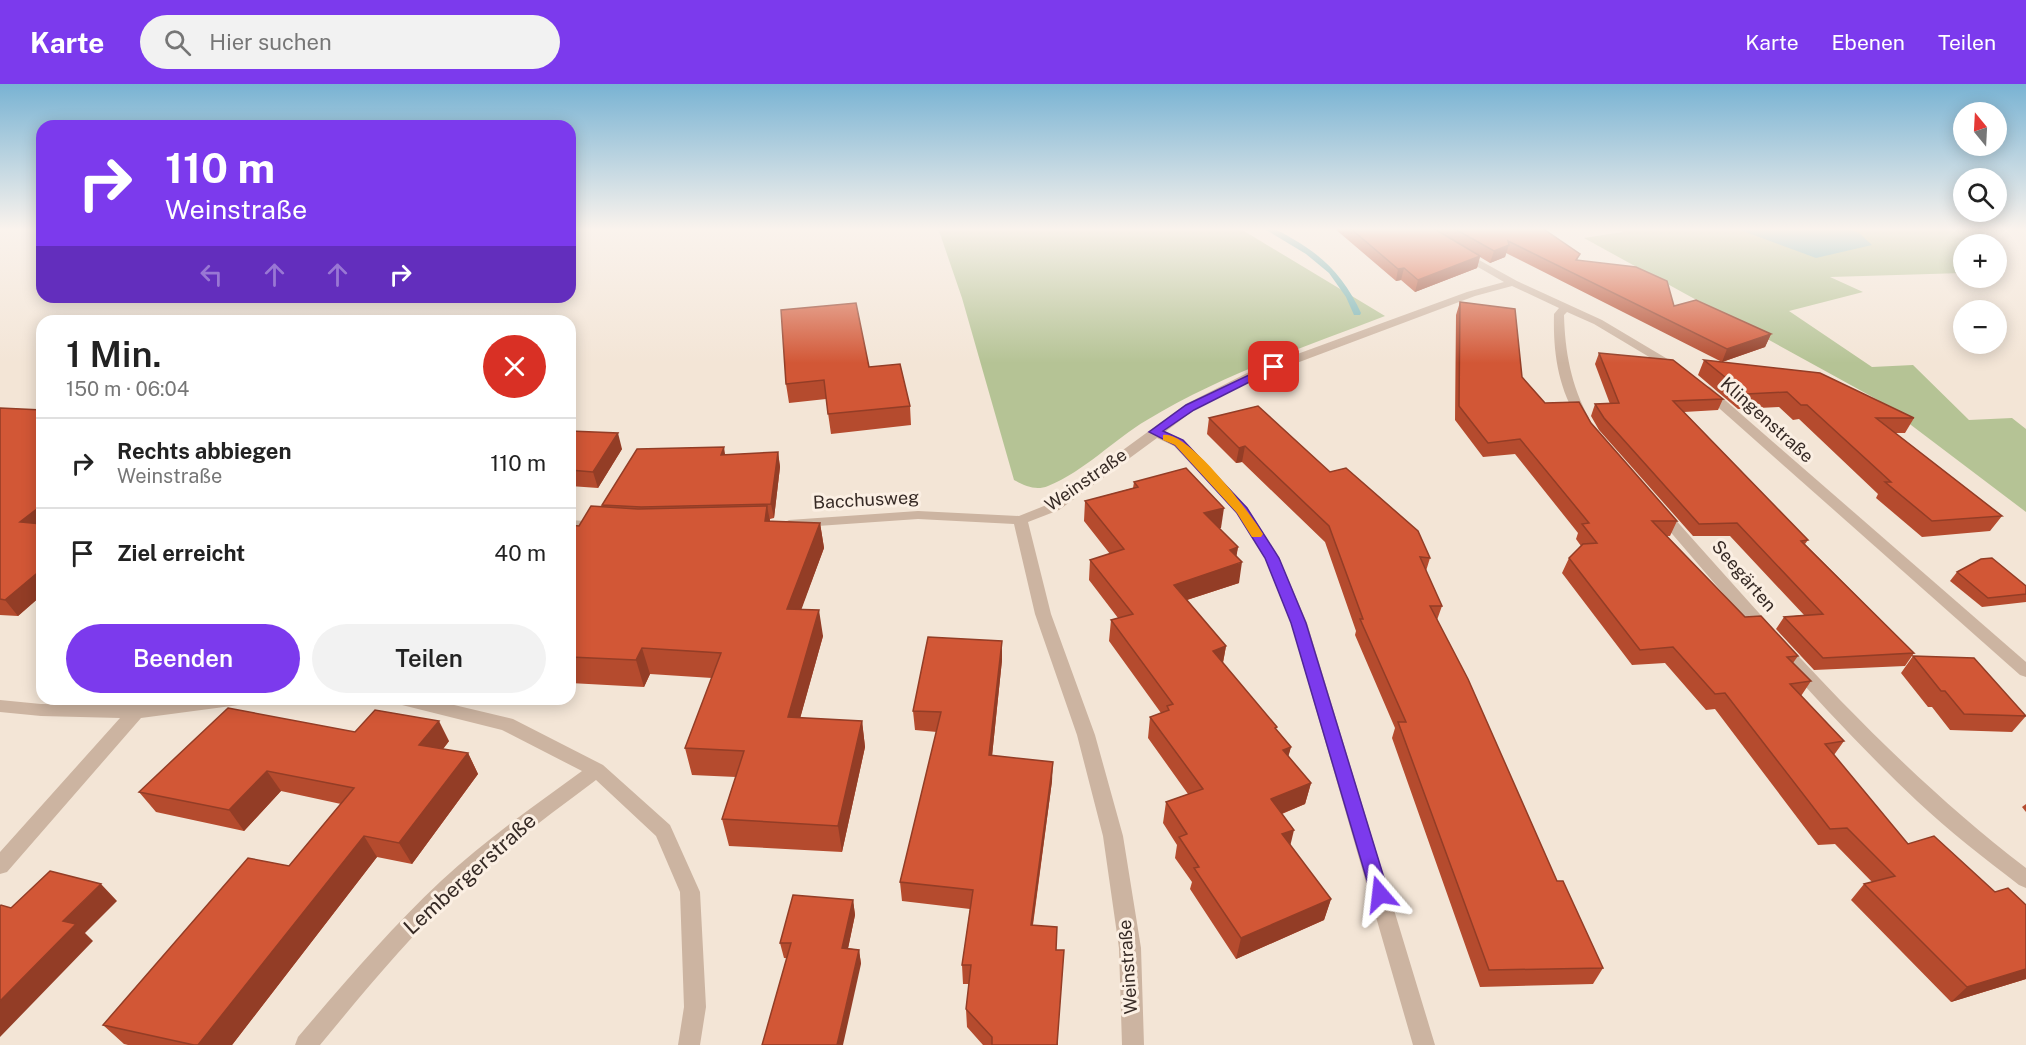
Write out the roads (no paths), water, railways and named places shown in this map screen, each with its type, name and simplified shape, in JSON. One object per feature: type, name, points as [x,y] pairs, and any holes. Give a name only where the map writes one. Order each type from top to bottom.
[{"type":"street","name":"Klingenstraße","points":[[1495,273],[1661,357],[1694,380],[2026,671]]},
{"type":"street","name":"Weinstraße","points":[[1133,1045],[1130,948],[1113,836],[1086,735],[1043,614],[1020,520],[1054,507],[1190,407],[1255,374],[1460,298],[1513,283]]},
{"type":"street","points":[[1566,307],[1559,314],[1558,338],[1563,375],[1574,404],[1592,433]]},
{"type":"street","points":[[1155,432],[1179,442],[1242,510],[1272,558],[1299,623],[1424,1045]]},
{"type":"street","name":"Seegärten","points":[[1653,503],[1783,651],[1893,768],[1948,820],[2026,879]]},
{"type":"street","name":"Bacchusweg","points":[[768,525],[918,515],[1020,520]]},
{"type":"street","points":[[576,524],[613,526]]},
{"type":"street","points":[[0,706],[41,710],[141,705]]},
{"type":"street","points":[[0,866],[141,705]]},
{"type":"street","points":[[427,705],[507,724],[597,770],[663,831],[690,892],[695,1007],[689,1045]]},
{"type":"street","name":"Lembergerstraße","points":[[306,1045],[354,987],[431,903],[519,826],[597,770]]},
{"type":"waterway","points":[[1334,273],[1342,283],[1357,313]]}]
